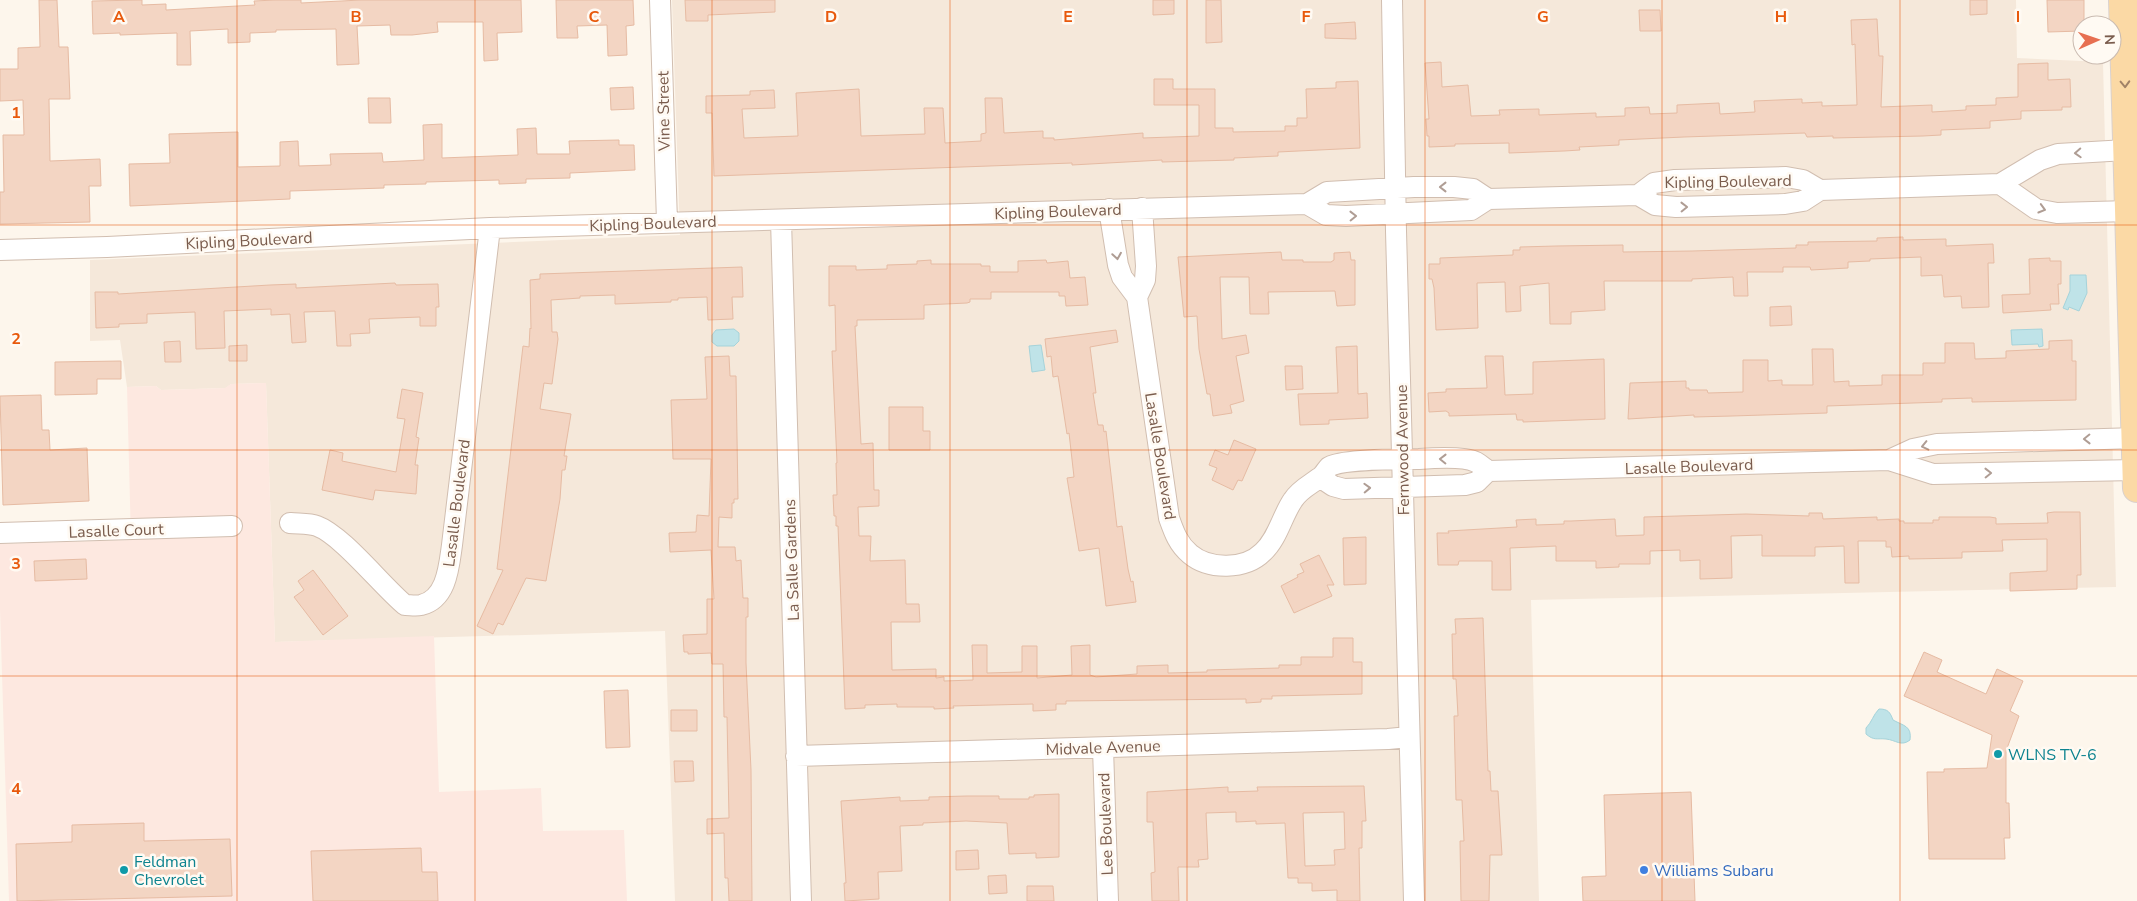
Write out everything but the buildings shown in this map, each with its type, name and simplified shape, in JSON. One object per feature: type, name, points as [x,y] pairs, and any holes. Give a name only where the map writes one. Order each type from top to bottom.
[{"type":"main road","points":[[2123,0],[2130,137],[2129,211],[2135,357],[2137,488]]},
{"type":"street","name":"Vine Street","points":[[660,0],[667,222]]},
{"type":"street","name":"Fernwood Avenue","points":[[1392,0],[1395,188],[1414,901]]},
{"type":"street","name":"Kipling Boulevard","points":[[1307,204],[1326,215],[1346,216],[1471,210],[1488,199],[1638,195],[1655,205],[1676,207],[1785,204],[1803,201],[1820,190],[2000,184],[2040,160],[2130,137]]},
{"type":"street","name":"Kipling Boulevard","points":[[1638,195],[1654,183],[1675,180],[1786,177],[1803,180],[1820,190]]},
{"type":"street","points":[[2000,184],[2036,209],[2057,213],[2129,211]]},
{"type":"street","name":"Kipling Boulevard","points":[[0,250],[107,247],[490,228],[1307,204],[1327,192],[1395,188],[1454,187],[1473,189],[1488,199]]},
{"type":"street","name":"Lasalle Boulevard","points":[[1137,297],[1145,280],[1146,266],[1142,208]]},
{"type":"street","name":"Lasalle Boulevard","points":[[1109,209],[1118,265],[1122,277],[1137,297],[1169,518],[1176,539],[1190,554],[1206,562],[1226,566],[1245,563],[1263,553],[1275,536],[1293,500],[1305,486],[1321,478],[1330,466],[1344,462],[1403,459],[1466,460],[1476,462],[1488,471],[1889,460],[1933,474],[2136,470]]},
{"type":"street","name":"La Salle Gardens","points":[[781,220],[801,901]]},
{"type":"street","name":"Lasalle Boulevard","points":[[290,523],[316,526],[336,538],[388,592],[405,605],[421,605],[433,599],[446,582],[490,228]]},
{"type":"street","name":"Lasalle Boulevard","points":[[1889,460],[1913,449],[1937,444],[2136,438]]},
{"type":"street","points":[[1321,478],[1333,486],[1344,488],[1465,485],[1477,482],[1488,471]]},
{"type":"street","name":"Lasalle Court","points":[[0,533],[232,526]]},
{"type":"street","name":"Midvale Avenue","points":[[796,756],[1103,748],[1409,737]]},
{"type":"street","name":"Lee Boulevard","points":[[1103,748],[1108,901]]},
{"type":"shaded area","points":[[672,0],[2016,0],[2017,58],[2072,61],[2072,65],[2103,65],[2116,587],[1531,600],[1539,901],[675,901],[665,631],[275,642],[266,383],[231,384],[226,388],[161,390],[156,386],[127,387],[120,340],[90,341],[90,260],[680,235]]},
{"type":"shaded area","points":[[266,383],[275,642],[434,636],[439,792],[541,788],[543,831],[624,830],[627,901],[9,901],[0,609],[0,544],[131,540],[127,387],[156,386],[161,390],[225,388],[231,384]]},
{"type":"water","points":[[2070,275],[2086,275],[2087,293],[2079,311],[2069,307],[2068,310],[2063,308],[2070,291]]},
{"type":"water","points":[[734,329],[739,333],[739,341],[734,346],[717,346],[712,342],[712,335],[716,330]]},
{"type":"water","points":[[2042,329],[2043,346],[2039,347],[2038,344],[2012,345],[2011,330]]},
{"type":"water","points":[[1041,345],[1045,370],[1032,372],[1029,346]]},
{"type":"water","points":[[1879,709],[1887,710],[1893,720],[1908,729],[1910,740],[1901,743],[1873,738],[1866,734],[1866,728]]},
{"type":"place","name":"WLNS TV-6","points":[[1998,754]]},
{"type":"place","name":"Feldman Chevrolet","points":[[124,870]]},
{"type":"place","name":"Williams Subaru","points":[[1644,870]]}]
